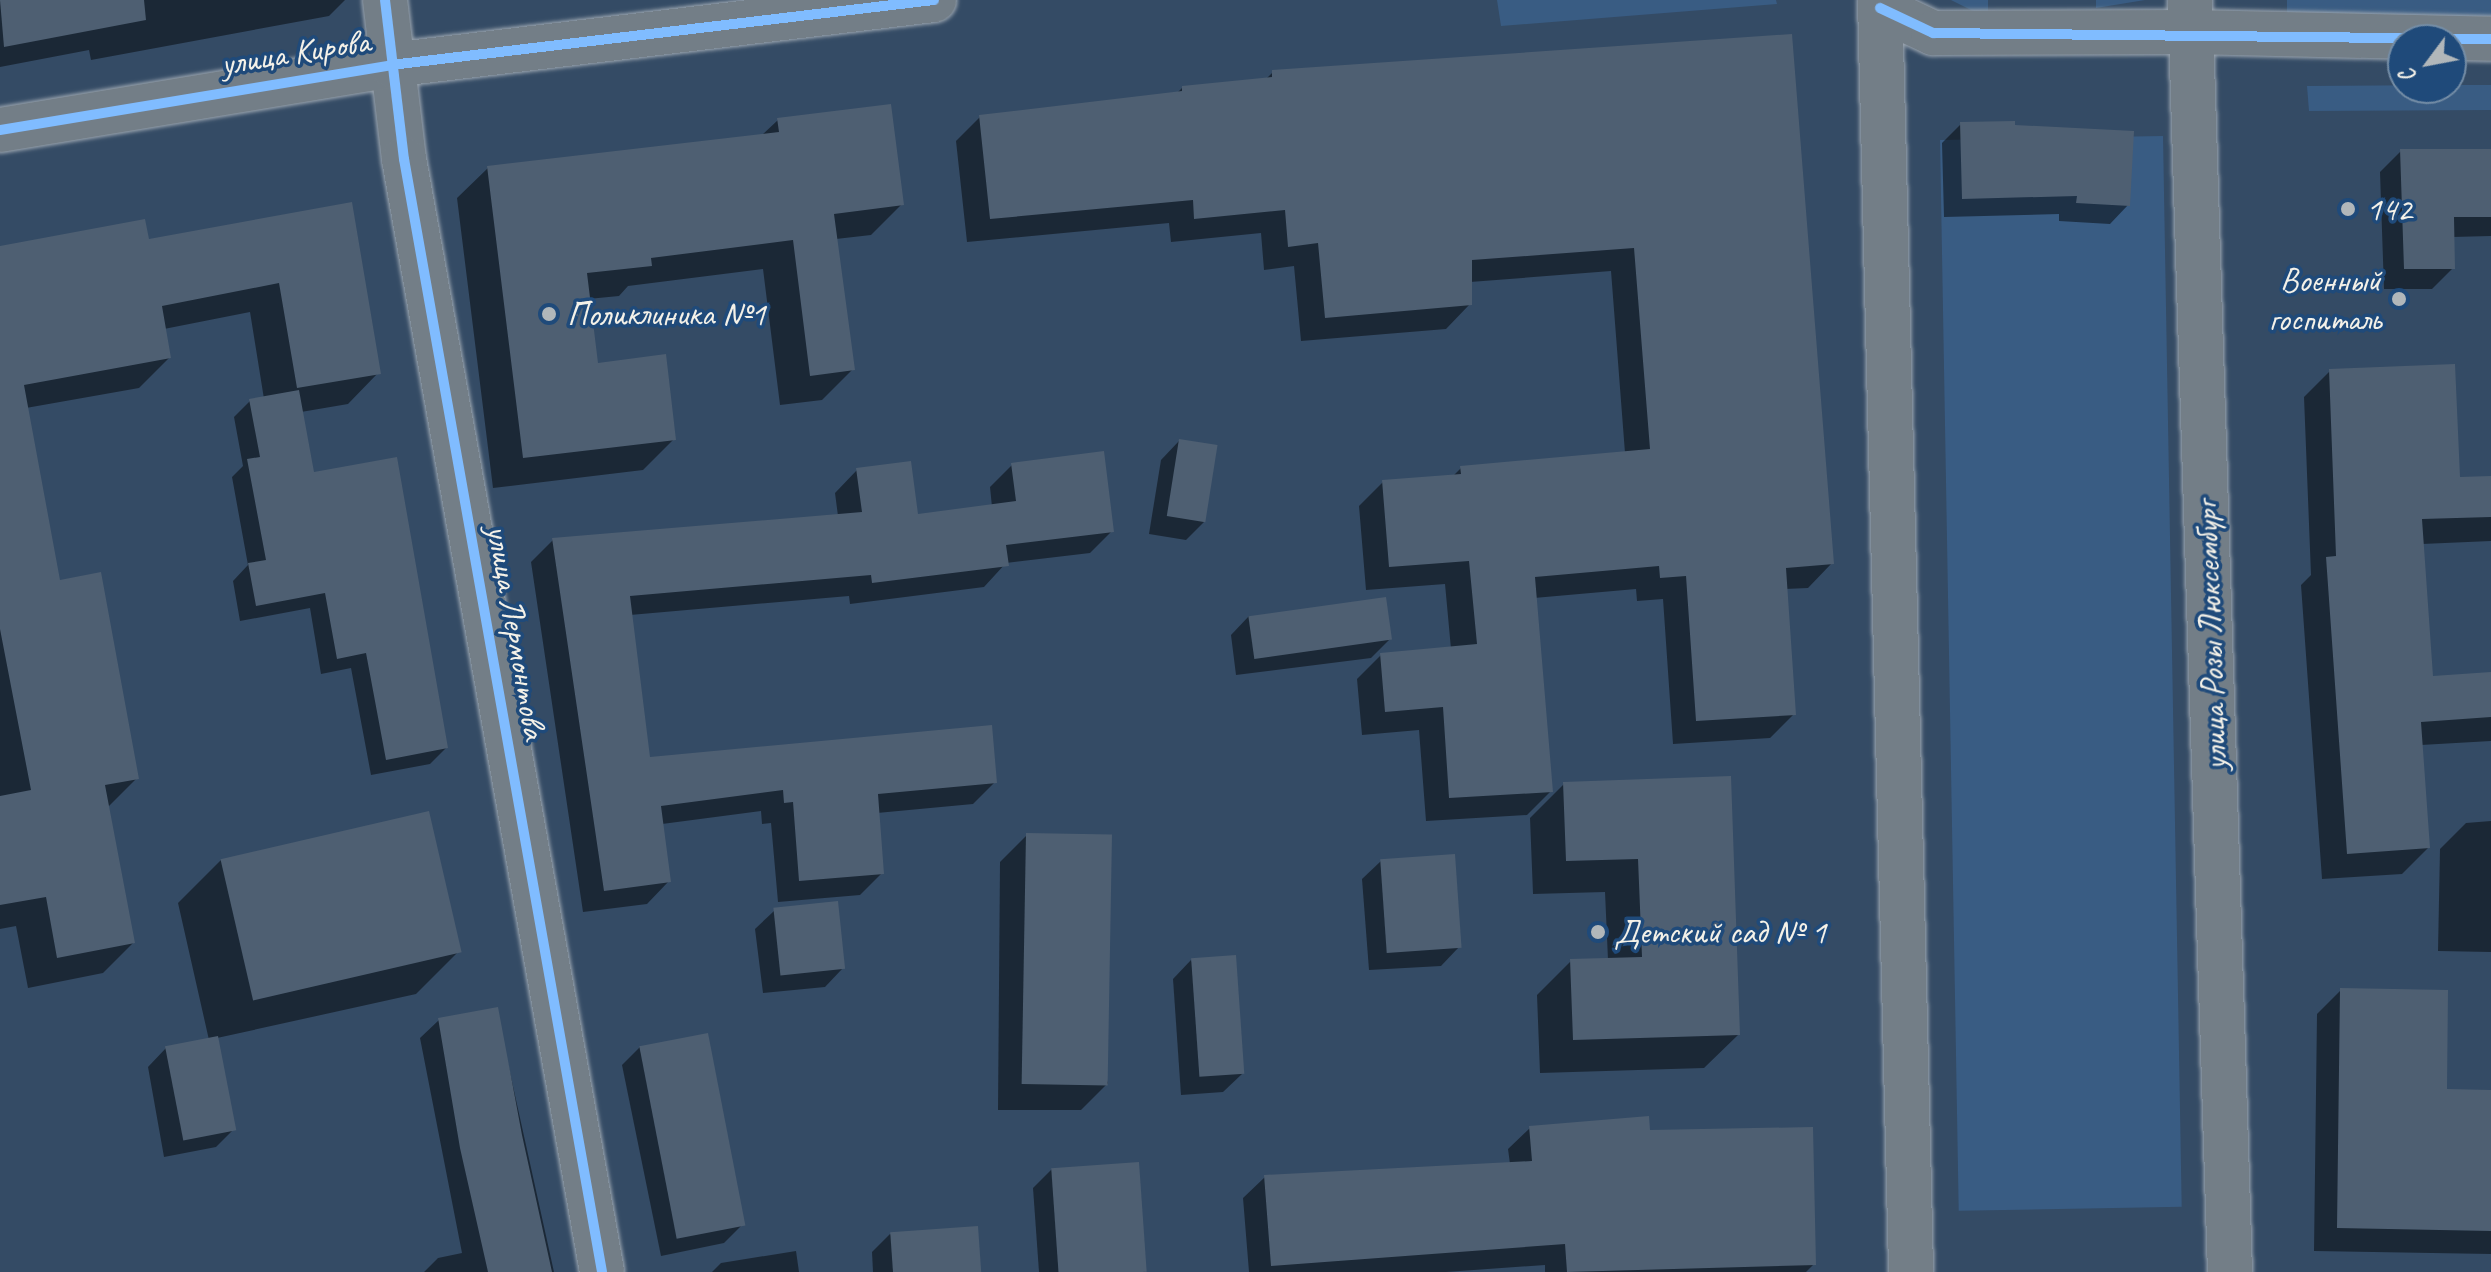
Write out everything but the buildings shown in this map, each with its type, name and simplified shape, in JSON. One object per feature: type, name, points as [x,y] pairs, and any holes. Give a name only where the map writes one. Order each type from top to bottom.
[{"type":"street","name":"улица Лермонтова","points":[[385,0],[391,65],[602,1272]]},
{"type":"street","name":"улица Кирова","points":[[0,130],[391,65],[934,0]]},
{"type":"street","points":[[1880,4],[1933,33],[2190,16],[2491,39]]},
{"type":"street","points":[[1880,4],[1911,1272]]},
{"type":"street","name":"улица Розы Люксембург","points":[[2190,16],[2230,1272]]},
{"type":"shaded area","points":[[1497,0],[1776,0],[1777,4],[1501,26]]},
{"type":"shaded area","points":[[1951,0],[1988,0],[1988,12],[1973,11]]},
{"type":"shaded area","points":[[2096,0],[2145,0],[2096,8]]},
{"type":"shaded area","points":[[2287,0],[2491,0],[2491,16],[2287,16]]},
{"type":"shaded area","points":[[2467,85],[2491,85],[2491,110],[2309,111],[2307,86],[2387,86],[2387,104],[2467,104]]},
{"type":"shaded area","points":[[2163,136],[2182,1207],[1959,1211],[1940,140]]},
{"type":"cycle path","points":[[385,0],[404,159],[602,1272]]},
{"type":"cycle path","points":[[0,130],[391,65],[934,0]]},
{"type":"cycle path","points":[[1880,8],[1933,33],[2491,39]]},
{"type":"place","name":"142","points":[[2348,209]]},
{"type":"place","name":"Военный госпиталь","points":[[2399,299]]},
{"type":"place","name":"Поликлиника №1","points":[[549,314]]},
{"type":"place","name":"Детский сад № 1","points":[[1598,932]]}]
